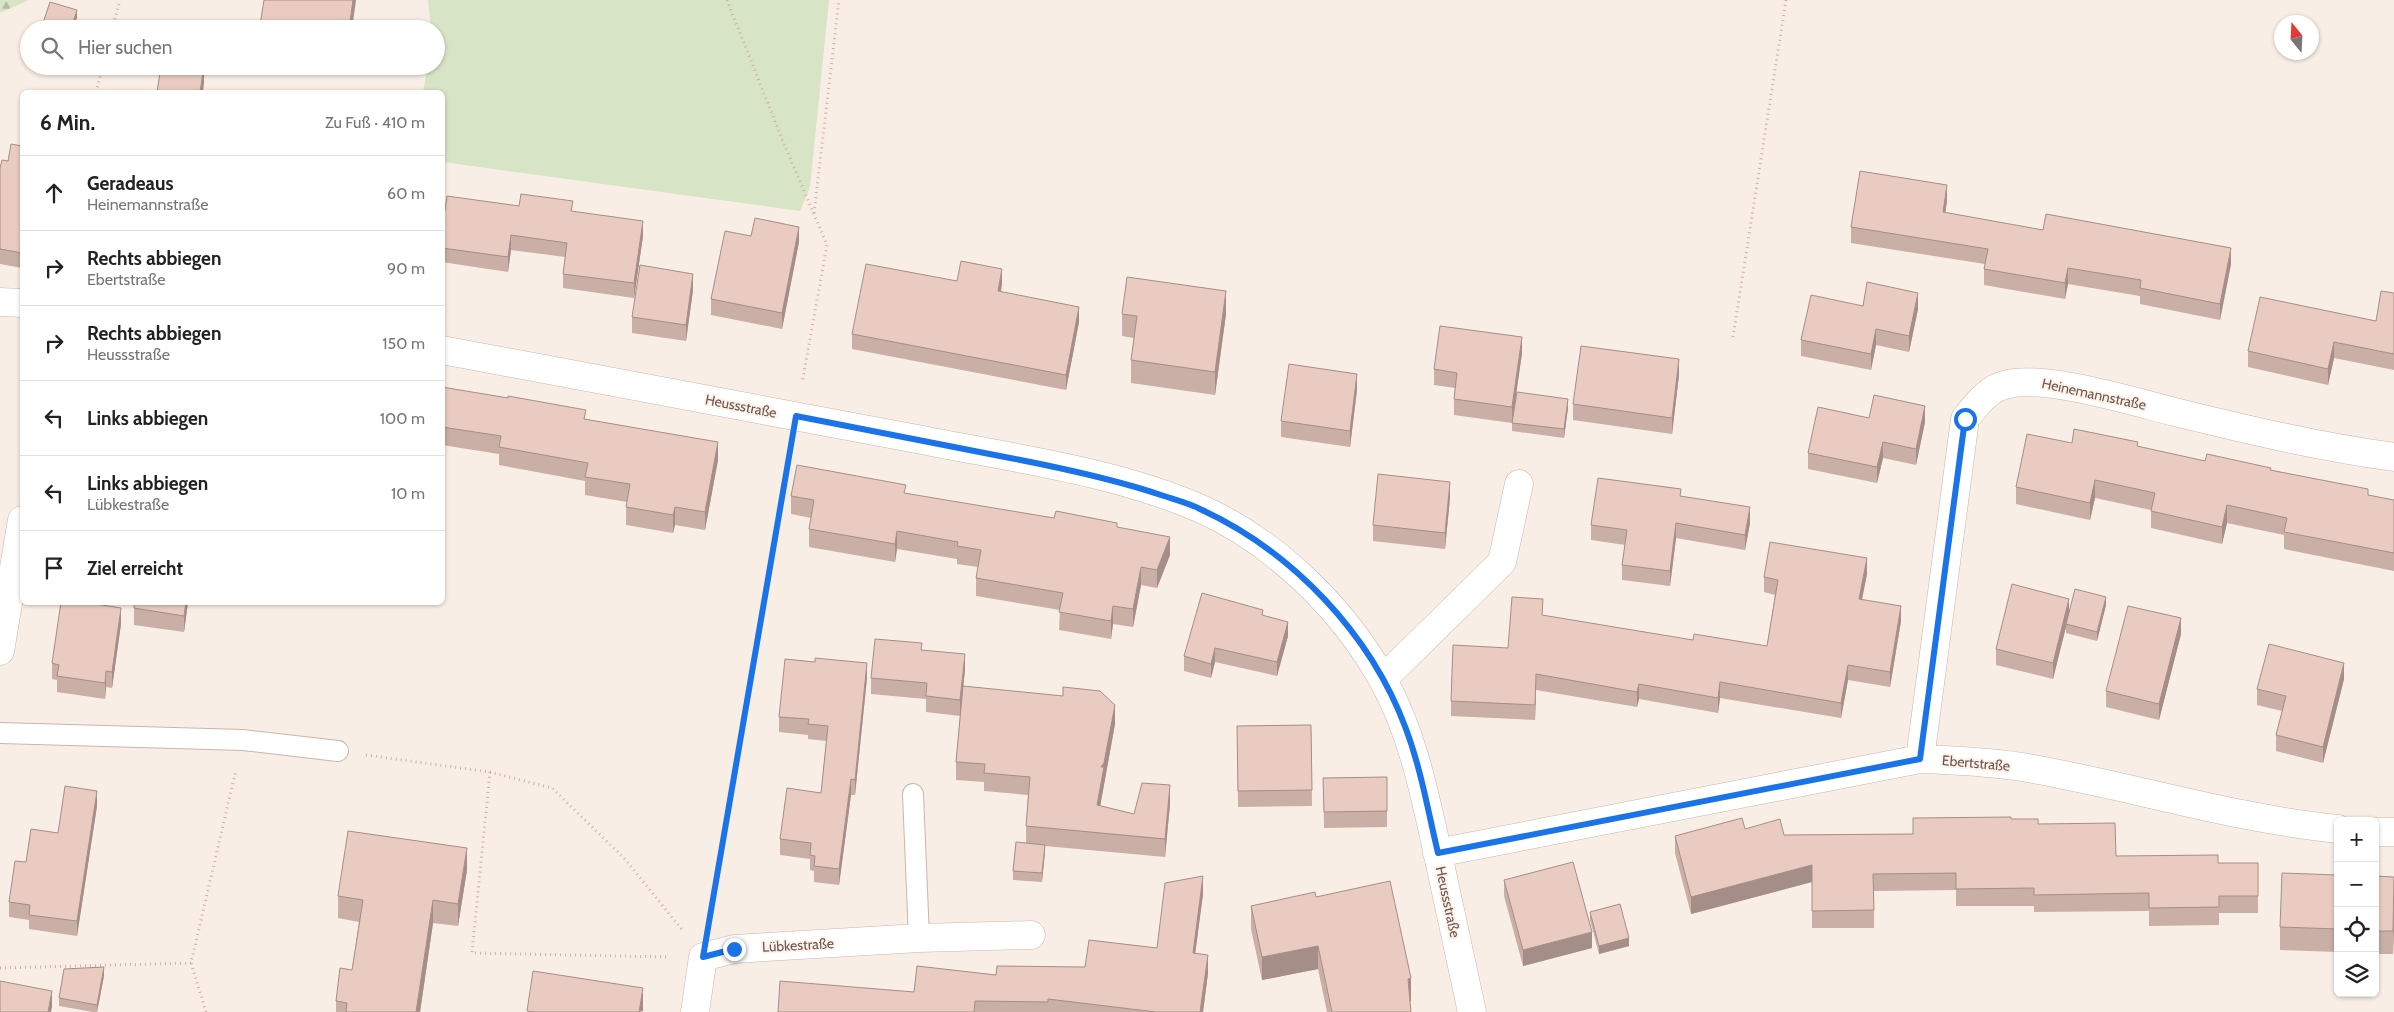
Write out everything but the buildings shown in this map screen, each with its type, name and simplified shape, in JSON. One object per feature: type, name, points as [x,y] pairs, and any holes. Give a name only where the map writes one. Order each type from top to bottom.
[{"type":"street","points":[[0,302],[20,303]]},
{"type":"street","name":"Heussstraße","points":[[445,351],[796,416],[1041,464],[1121,482],[1200,508],[1257,541],[1303,578],[1345,622],[1382,679],[1406,728],[1421,779],[1472,1012]]},
{"type":"street","name":"Heinemannstraße","points":[[1920,759],[1965,419],[1984,395],[2007,384],[2030,382],[2092,392],[2335,449],[2394,457]]},
{"type":"street","points":[[1382,679],[1502,562],[1519,484]]},
{"type":"street","points":[[0,651],[20,532]]},
{"type":"street","name":"Ebertstraße","points":[[1438,853],[1920,759],[1968,760],[2022,767],[2243,816],[2334,828]]},
{"type":"street","points":[[2379,832],[2394,832]]},
{"type":"street","name":"Lübkestraße","points":[[703,957],[734,949],[919,938],[1031,935]]},
{"type":"street","points":[[695,1012],[703,957]]},
{"type":"lane","points":[[0,733],[243,740],[338,751]]},
{"type":"lane","points":[[913,794],[919,938]]},
{"type":"path","points":[[114,20],[120,0]]},
{"type":"path","points":[[703,957],[796,416],[828,245],[727,0]]},
{"type":"path","points":[[814,214],[840,0]]},
{"type":"path","points":[[1733,337],[1786,0]]},
{"type":"path","points":[[97,90],[101,75]]},
{"type":"path","points":[[206,1012],[191,963],[243,740]]},
{"type":"path","points":[[338,751],[490,772],[552,788],[626,859],[703,957]]},
{"type":"path","points":[[490,772],[472,953],[703,957]]},
{"type":"path","points":[[0,968],[191,963]]},
{"type":"green space","points":[[0,0],[29,0],[0,13]]},
{"type":"green space","points":[[428,0],[829,0],[810,187],[800,211],[445,162],[445,90],[423,90],[426,75],[445,75],[445,20],[430,20]]},
{"type":"route","points":[[734,949],[703,957],[796,416],[1041,464],[1121,482],[1200,508],[1257,541],[1303,578],[1345,622],[1382,679],[1406,728],[1421,779],[1438,853],[1920,759],[1965,419]]}]
